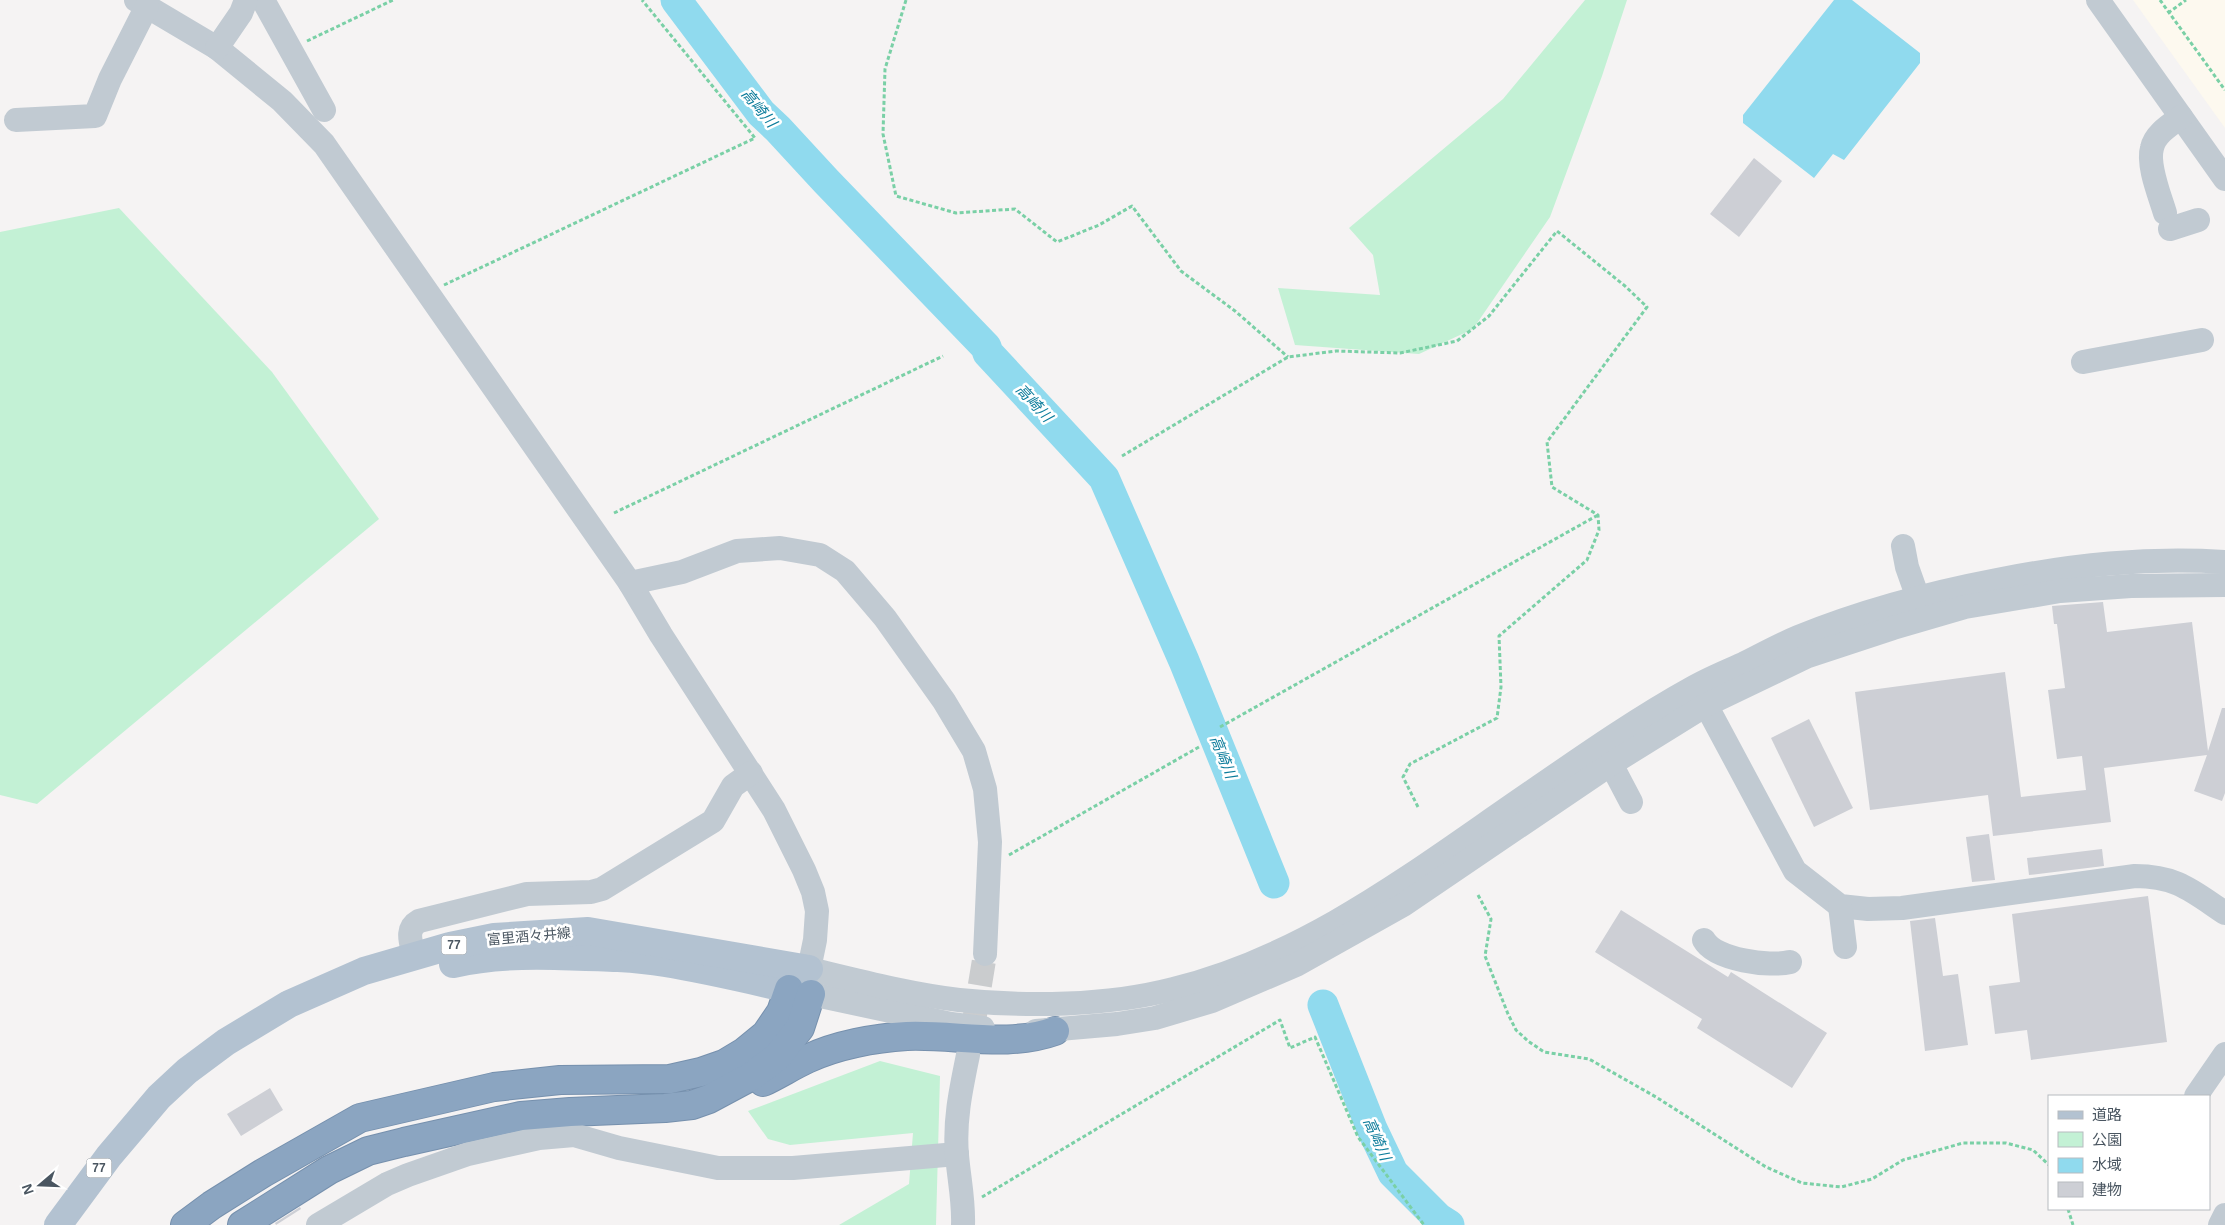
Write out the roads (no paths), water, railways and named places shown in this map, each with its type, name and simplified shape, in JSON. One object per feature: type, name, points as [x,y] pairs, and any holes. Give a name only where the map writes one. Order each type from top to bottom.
[{"type":"highway","points":[[242,1225],[329,1170],[368,1151],[521,1116],[665,1108],[692,1105],[709,1098],[752,1076],[777,1057],[800,1028],[803,984]]},
{"type":"highway","points":[[185,1225],[212,1205],[263,1173],[360,1118],[494,1087],[560,1080],[670,1079],[701,1072],[724,1064],[744,1052],[766,1034],[803,984]]},
{"type":"highway","points":[[709,1098],[730,1096],[808,1058],[858,1043],[905,1036],[942,1035],[990,1040],[1024,1039],[1055,1031]]},
{"type":"main road","name":"富里酒々井線","points":[[58,1225],[92,1176],[146,1115],[159,1097],[187,1071],[258,1021],[289,1004],[364,971],[414,956],[494,937],[588,931],[803,984]]},
{"type":"main road","name":"富里酒々井線","points":[[146,1115],[166,1103],[220,1061],[290,1019],[376,985],[418,972],[469,960],[520,956],[612,957],[803,984]]},
{"type":"street","points":[[217,48],[240,13],[246,0]]},
{"type":"street","points":[[262,0],[324,110]]},
{"type":"street","points":[[2098,0],[2225,179]]},
{"type":"street","points":[[16,120],[95,116],[142,3],[217,48],[282,101],[324,144],[630,582],[774,810],[813,892],[817,911],[816,940],[803,984]]},
{"type":"street","points":[[2167,172],[2164,157],[2185,122]]},
{"type":"street","points":[[2185,122],[2164,129],[2152,148],[2152,169],[2168,221],[2198,220]]},
{"type":"street","points":[[2083,362],[2202,340]]},
{"type":"street","points":[[1903,546],[1907,567],[1918,598]]},
{"type":"street","points":[[630,582],[682,572],[737,551],[780,548],[820,555],[845,570],[885,618],[944,701],[974,751],[985,789],[990,842],[985,954]]},
{"type":"street","points":[[803,984],[917,993],[960,1000],[1008,1003],[1082,1002],[1138,997],[1208,980],[1290,946],[1332,924],[1406,877],[1600,744],[1696,686],[1797,637],[1887,605],[1958,588],[2075,566],[2128,560],[2225,562]]},
{"type":"street","points":[[803,984],[951,1024],[1016,1031],[1055,1031],[1155,1018],[1212,1001],[1296,965],[1403,905],[1611,764],[1706,705],[1808,656],[1893,628],[1965,608],[2060,591],[2130,586],[2225,585]]},
{"type":"street","points":[[1706,705],[1795,871],[1840,906],[1868,909],[1902,908],[2135,876],[2155,876],[2180,883],[2225,914]]},
{"type":"street","points":[[1611,764],[1631,802]]},
{"type":"street","points":[[414,956],[409,935],[413,925],[419,921],[527,894],[591,892],[602,889],[713,821],[733,786],[750,773]]},
{"type":"street","points":[[1840,906],[1845,947]]},
{"type":"street","points":[[1704,940],[1707,946],[1725,955],[1758,964],[1790,962]]},
{"type":"street","points":[[2197,1095],[2225,1054]]},
{"type":"street","points":[[963,1217],[956,1154],[956,1109],[968,1055]]},
{"type":"street","points":[[318,1225],[387,1184],[408,1175],[468,1154],[539,1138],[574,1135],[619,1148],[718,1168],[792,1168],[956,1154]]},
{"type":"street","points":[[2220,1225],[2225,1215]]},
{"type":"water","points":[[1834,0],[1852,0],[1920,53],[1920,63],[1844,160],[1833,154],[1814,178],[1743,123],[1743,115]]},
{"type":"waterway","name":"高崎川","points":[[676,0],[761,113],[986,347],[988,353],[1104,478],[1184,661],[1274,883]]},
{"type":"waterway","name":"高崎川","points":[[1323,1005],[1372,1129],[1393,1173],[1438,1218],[1449,1225]]},
{"type":"tunnel","points":[[974,1021],[985,954]]}]
